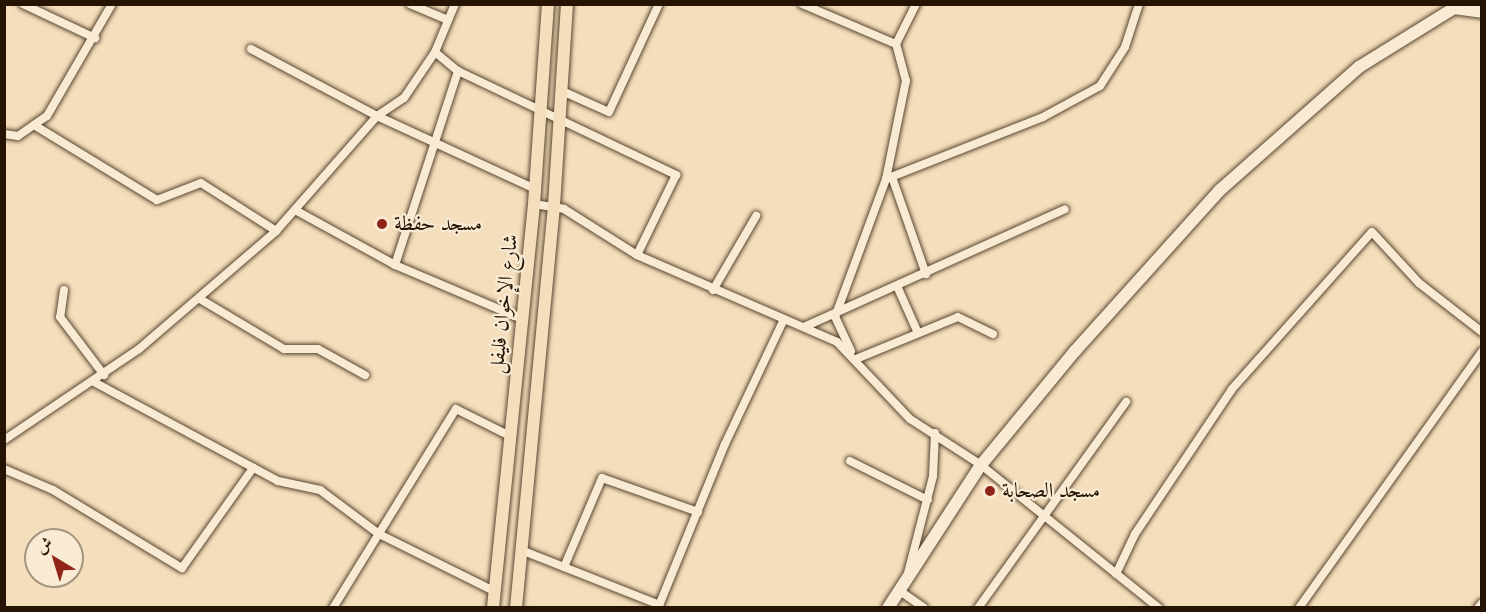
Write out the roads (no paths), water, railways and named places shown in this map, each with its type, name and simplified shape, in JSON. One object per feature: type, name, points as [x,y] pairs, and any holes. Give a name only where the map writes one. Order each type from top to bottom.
[{"type":"main road","name":"شارع الإخوان فليفل","points":[[493,608],[534,204],[548,4]]},
{"type":"main road","name":"شارع الإخوان فليفل","points":[[516,608],[554,205],[567,4]]},
{"type":"street","points":[[23,4],[95,38]]},
{"type":"street","points":[[4,134],[18,136],[47,116],[95,38],[112,4]]},
{"type":"street","points":[[410,4],[448,20]]},
{"type":"street","points":[[6,436],[104,375],[200,299],[276,231],[377,116],[404,98],[435,52],[455,4]]},
{"type":"street","points":[[562,91],[609,112],[659,4]]},
{"type":"street","points":[[802,4],[896,44]]},
{"type":"street","points":[[856,359],[837,326],[838,312],[889,178],[906,81],[896,44],[916,4]]},
{"type":"street","points":[[889,178],[1043,117],[1100,86],[1125,47],[1139,4]]},
{"type":"street","points":[[888,608],[981,465],[1075,351],[1241,170],[1359,67],[1454,8],[1482,12]]},
{"type":"street","points":[[250,49],[377,116],[535,189]]},
{"type":"street","points":[[435,52],[458,71],[539,108],[560,122],[675,175],[637,255]]},
{"type":"street","points":[[395,265],[458,71]]},
{"type":"street","points":[[34,125],[157,200],[201,183],[276,231]]},
{"type":"street","points":[[889,178],[926,274]]},
{"type":"street","points":[[534,204],[554,205],[637,255],[837,342],[856,359],[910,419],[935,433],[981,465],[1159,608]]},
{"type":"street","points":[[804,327],[926,274],[1065,209]]},
{"type":"street","points":[[295,210],[395,265],[522,319]]},
{"type":"street","points":[[713,290],[756,216]]},
{"type":"street","points":[[1116,574],[1135,534],[1232,389],[1372,232],[1419,283],[1482,332]]},
{"type":"street","points":[[897,286],[918,333]]},
{"type":"street","points":[[64,290],[60,317],[104,375]]},
{"type":"street","points":[[200,299],[284,349],[318,349],[365,375]]},
{"type":"street","points":[[856,359],[958,317],[993,334]]},
{"type":"street","points":[[521,550],[659,606],[784,319]]},
{"type":"street","points":[[1299,608],[1482,351]]},
{"type":"street","points":[[94,382],[278,481],[320,490],[379,534],[495,591]]},
{"type":"street","points":[[978,608],[1041,515],[1126,402]]},
{"type":"street","points":[[333,608],[456,409],[510,436]]},
{"type":"street","points":[[902,587],[928,500],[935,433]]},
{"type":"street","points":[[850,461],[928,500]]},
{"type":"street","points":[[4,469],[53,490],[182,568],[253,468]]},
{"type":"street","points":[[564,567],[602,478],[698,512]]},
{"type":"street","points":[[902,587],[924,608]]},
{"type":"street","points":[[1478,608],[1482,603]]},
{"type":"place","name":"مسجد حفظة","points":[[382,224]]},
{"type":"place","name":"مسجد الصحابة","points":[[990,491]]}]
